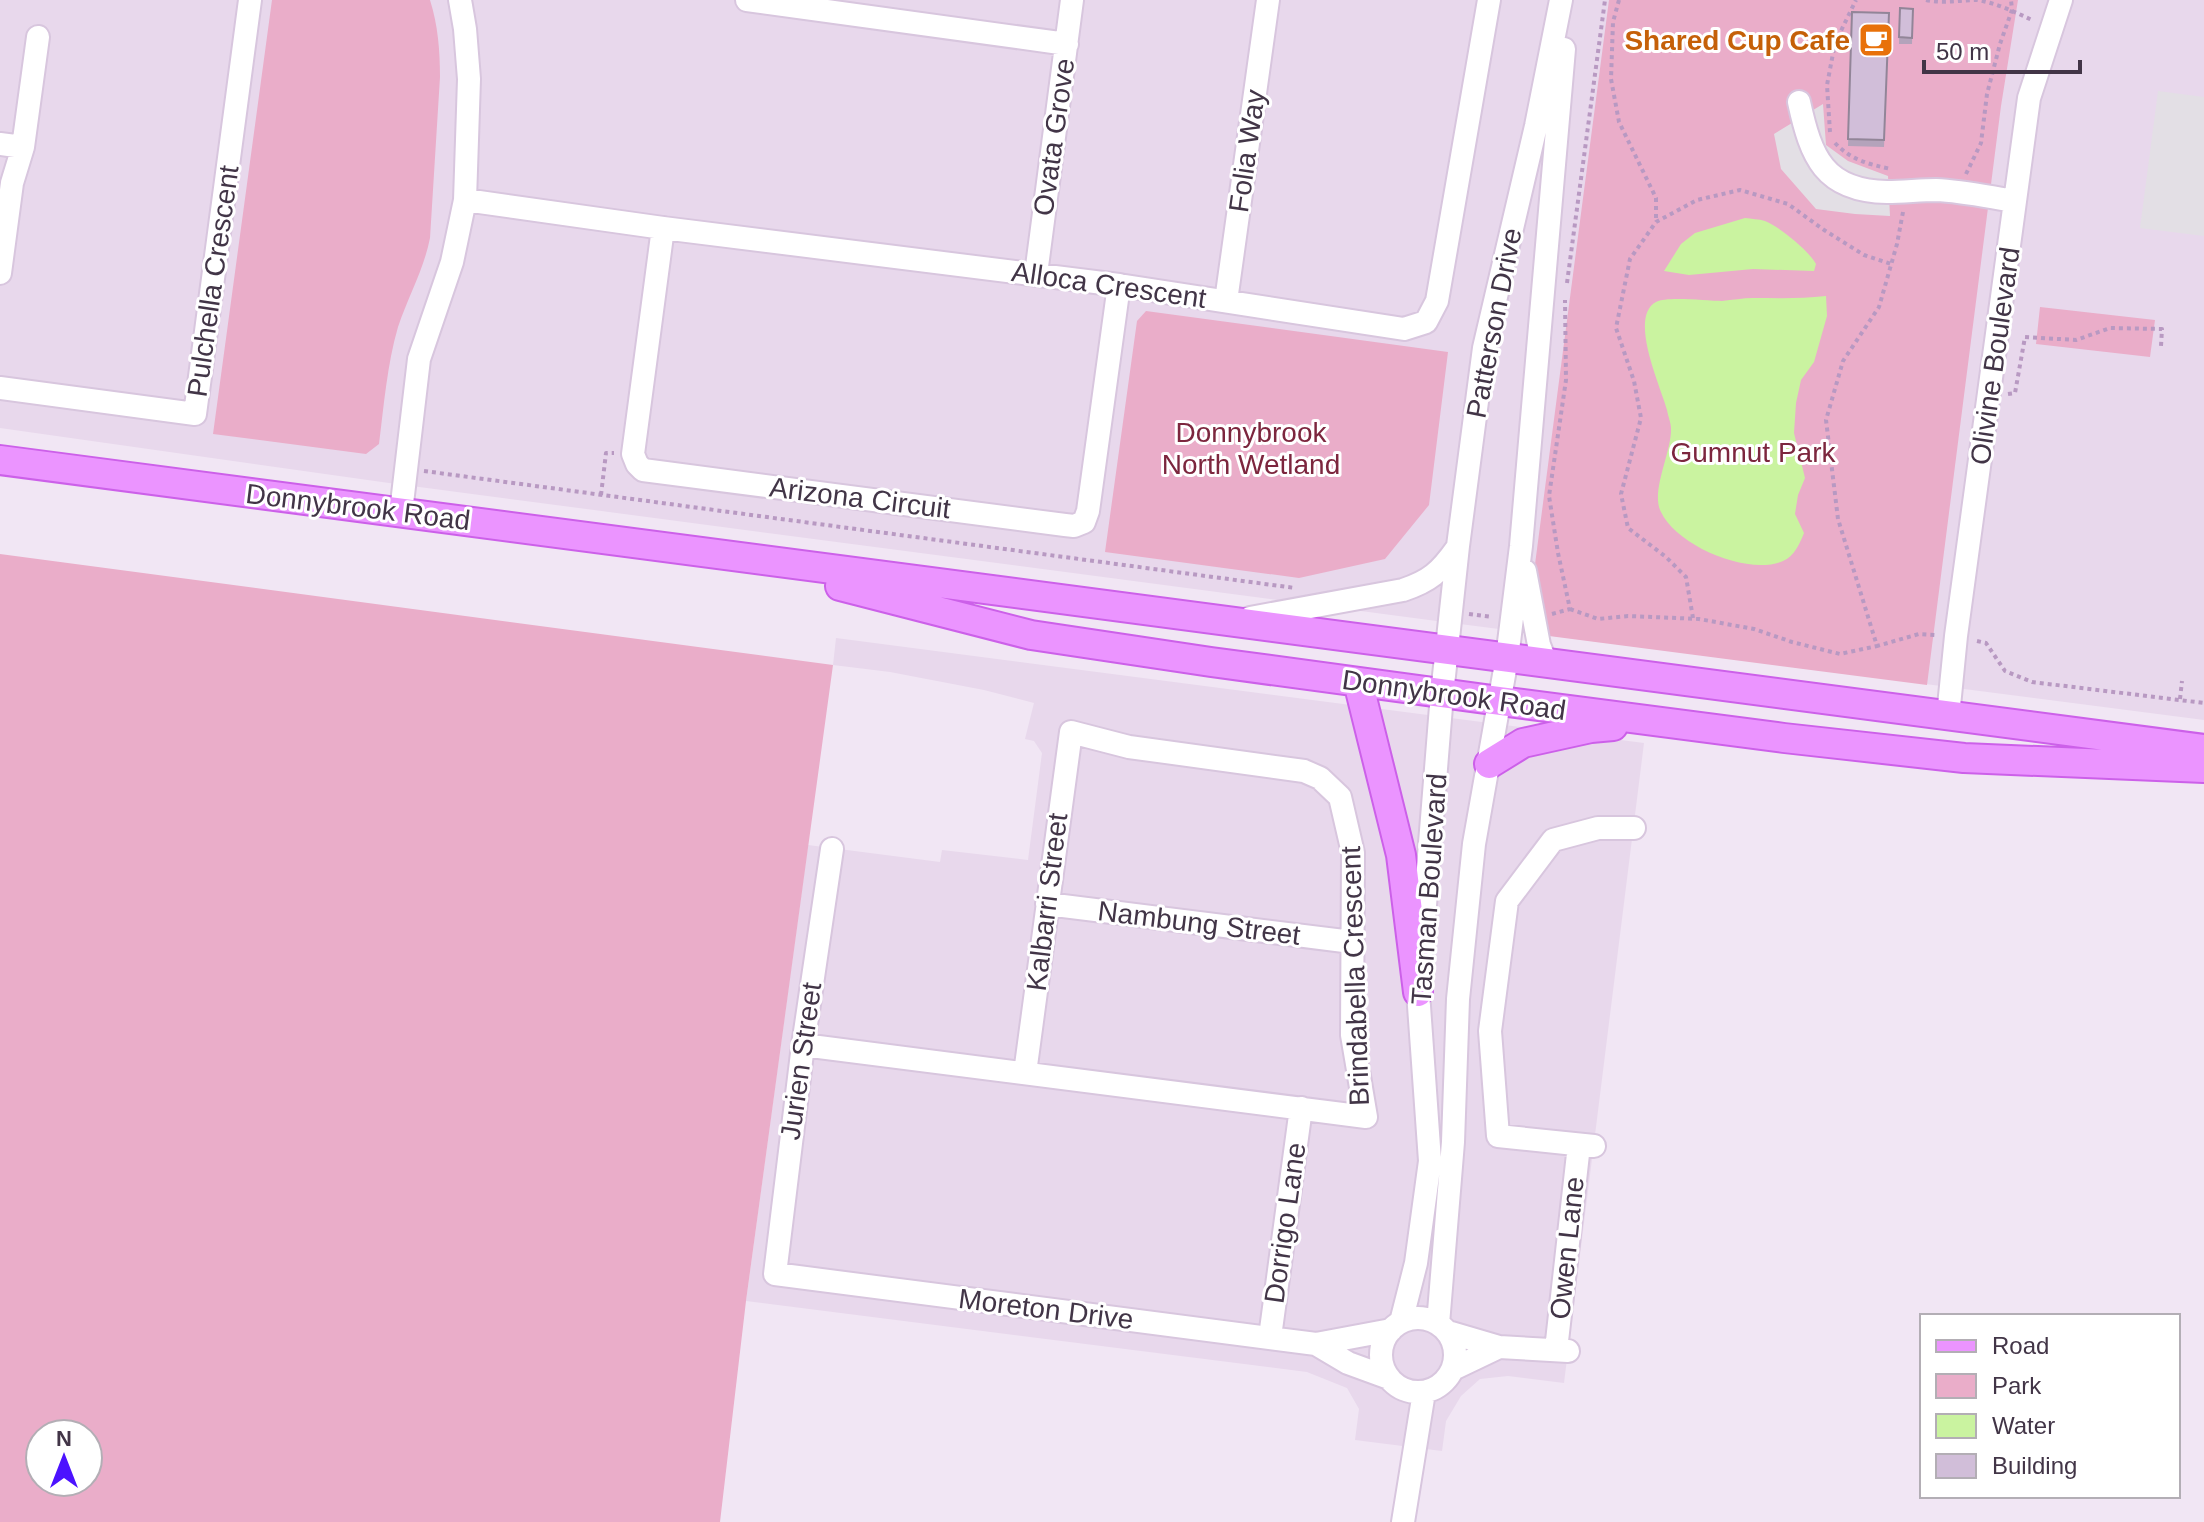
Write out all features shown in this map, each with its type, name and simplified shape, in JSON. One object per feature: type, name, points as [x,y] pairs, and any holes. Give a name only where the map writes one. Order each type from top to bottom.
[{"type":"main road","name":"Donnybrook Road","points":[[0,460],[2204,749]]},
{"type":"main road","name":"Donnybrook Road","points":[[715,554],[1031,635],[1211,662],[1784,738],[1964,758],[2204,768]]},
{"type":"main road","points":[[1358,682],[1401,855],[1418,992]]},
{"type":"main road","points":[[1489,764],[1523,743],[1591,728],[1653,721]]},
{"type":"street","name":"Pulchella Crescent","points":[[0,388],[195,414],[250,0]]},
{"type":"street","points":[[401,512],[419,359],[452,262],[465,200],[469,79],[461,0]]},
{"type":"street","points":[[747,0],[1067,44]]},
{"type":"street","name":"Ovata Grove","points":[[1036,274],[1072,0]]},
{"type":"street","name":"Folia Way","points":[[1226,301],[1268,0]]},
{"type":"street","name":"Alloca Crescent","points":[[465,200],[1119,285],[1404,329],[1426,322],[1437,301],[1489,0]]},
{"type":"street","name":"Patterson Drive","points":[[1447,650],[1484,348],[1536,126],[1561,0]]},
{"type":"street","name":"Patterson Drive","points":[[1507,658],[1521,546],[1568,0]]},
{"type":"street","name":"Olivine Boulevard","points":[[1948,716],[1956,636],[2029,98],[2061,0]]},
{"type":"street","points":[[0,273],[12,183],[23,147],[38,37]]},
{"type":"street","points":[[1799,102],[1815,156],[1829,174],[1854,188],[1885,192],[1899,180],[1939,190],[2015,201]]},
{"type":"street","points":[[0,144],[23,147]]},
{"type":"street","points":[[633,454],[663,228]]},
{"type":"street","name":"Arizona Circuit","points":[[633,454],[643,470],[1074,526],[1084,522],[1088,511],[1119,285]]},
{"type":"street","points":[[1230,622],[1403,590],[1425,583],[1442,569],[1458,546]]},
{"type":"street","points":[[1521,546],[1539,645],[1546,663]]},
{"type":"street","name":"Tasman Boulevard","points":[[1396,1326],[1416,1263],[1430,1161],[1418,992],[1447,650]]},
{"type":"street","name":"Tasman Boulevard","points":[[1443,1328],[1458,999],[1474,844],[1507,658]]},
{"type":"street","name":"Kalbarri Street","points":[[1025,1073],[1071,732]]},
{"type":"street","name":"Brindabella Crescent","points":[[803,1045],[1366,1117],[1352,1035],[1353,853],[1340,797],[1320,778],[1304,771],[1129,747],[1071,732]]},
{"type":"street","name":"Owen Lane","points":[[1499,1347],[1562,1350],[1586,1146],[1498,1136],[1490,1031],[1507,901],[1553,840],[1598,828],[1634,828]]},
{"type":"street","name":"Jurien Street","points":[[775,1274],[803,1045],[832,849]]},
{"type":"street","name":"Nambung Street","points":[[1047,904],[1352,942]]},
{"type":"street","name":"Dorrigo Lane","points":[[1270,1337],[1301,1108]]},
{"type":"street","name":"Moreton Drive","points":[[775,1274],[1316,1344],[1396,1326]]},
{"type":"street","points":[[1443,1328],[1454,1343],[1453,1369],[1446,1380],[1424,1392],[1411,1392],[1399,1387],[1389,1378],[1381,1354],[1384,1341],[1396,1326],[1413,1318],[1426,1319],[1499,1347]]},
{"type":"street","name":"Moreton Drive","points":[[1316,1344],[1348,1363],[1389,1378]]},
{"type":"street","points":[[1453,1369],[1499,1347]]},
{"type":"street","points":[[1403,1522],[1424,1392]]},
{"type":"path","points":[[1558,553],[1549,496],[1566,380],[1565,295],[1605,0]]},
{"type":"path","points":[[1619,0],[1613,22],[1611,79],[1619,122],[1656,198],[1656,222]]},
{"type":"path","points":[[1926,0],[1938,3],[1976,0],[2012,10],[2051,30]]},
{"type":"path","points":[[1966,175],[1981,143],[1987,94],[2012,10],[2011,0]]},
{"type":"path","points":[[1857,2],[1835,43],[1827,85],[1830,138],[1847,156],[1899,180],[1903,211],[1879,307],[1843,361],[1826,420],[1838,519],[1877,646]]},
{"type":"path","points":[[1693,618],[1686,577],[1628,528],[1621,494],[1641,418],[1634,381],[1616,328],[1630,259],[1656,222],[1697,200],[1740,190],[1788,204],[1864,255],[1891,264]]},
{"type":"path","points":[[1990,395],[2015,393],[2025,337],[2076,340],[2110,328],[2162,329],[2161,346]]},
{"type":"path","points":[[601,495],[606,453],[633,454]]},
{"type":"path","points":[[406,468],[1294,587]]},
{"type":"path","points":[[1570,609],[1598,619],[1628,616],[1693,618],[1754,629],[1840,654],[1919,634],[1956,636],[1986,643],[2005,671],[2032,682],[2204,703]]},
{"type":"path","points":[[1451,612],[1512,620]]},
{"type":"path","points":[[2180,700],[2182,681]]},
{"type":"shaded area","points":[[0,0],[2204,0],[2204,720],[389,483],[0,428]]},
{"type":"shaded area","points":[[2158,91],[2204,97],[2204,236],[2140,228]]},
{"type":"shaded area","points":[[1823,104],[1826,145],[1848,161],[1888,176],[1890,216],[1816,209],[1781,169],[1774,134]]},
{"type":"shaded area","points":[[836,638],[1644,743],[1564,1383],[1508,1376],[1480,1379],[1461,1396],[1446,1421],[1442,1451],[1355,1440],[1359,1409],[1347,1388],[1307,1372],[746,1301],[808,845],[940,862],[942,850],[1028,860],[1042,753],[1034,741],[1025,739],[1034,703],[890,672],[833,665]]},
{"type":"green space","points":[[272,0],[430,0],[435,19],[440,77],[430,238],[394,341],[379,444],[366,454],[213,434]]},
{"type":"green space","name":"Gumnut Park","points":[[1609,0],[2018,0],[2001,106],[1927,685],[1526,633]]},
{"type":"green space","points":[[2040,307],[2155,320],[2150,357],[2036,344]]},
{"type":"green space","name":"Donnybrook North Wetland","points":[[1146,311],[1448,352],[1429,505],[1385,559],[1299,578],[1105,552],[1137,321]]},
{"type":"green space","points":[[0,554],[833,665],[746,1301],[720,1522],[0,1522]]},
{"type":"water","points":[[1745,218],[1765,221],[1786,234],[1816,264],[1814,271],[1753,269],[1689,275],[1664,271],[1681,244],[1695,233]]},
{"type":"water","points":[[1826,296],[1827,316],[1814,362],[1801,380],[1796,403],[1794,433],[1805,478],[1795,514],[1804,533],[1790,556],[1768,565],[1733,561],[1715,555],[1682,536],[1669,524],[1658,503],[1671,428],[1649,353],[1645,322],[1648,310],[1656,302],[1669,299],[1722,301]]},
{"type":"building","points":[[1900,8],[1913,9],[1912,38],[1899,37]]},
{"type":"building","points":[[1852,12],[1889,13],[1884,140],[1848,139]]},
{"type":"place","name":"Shared Cup Cafe","points":[[1876,40]]}]
